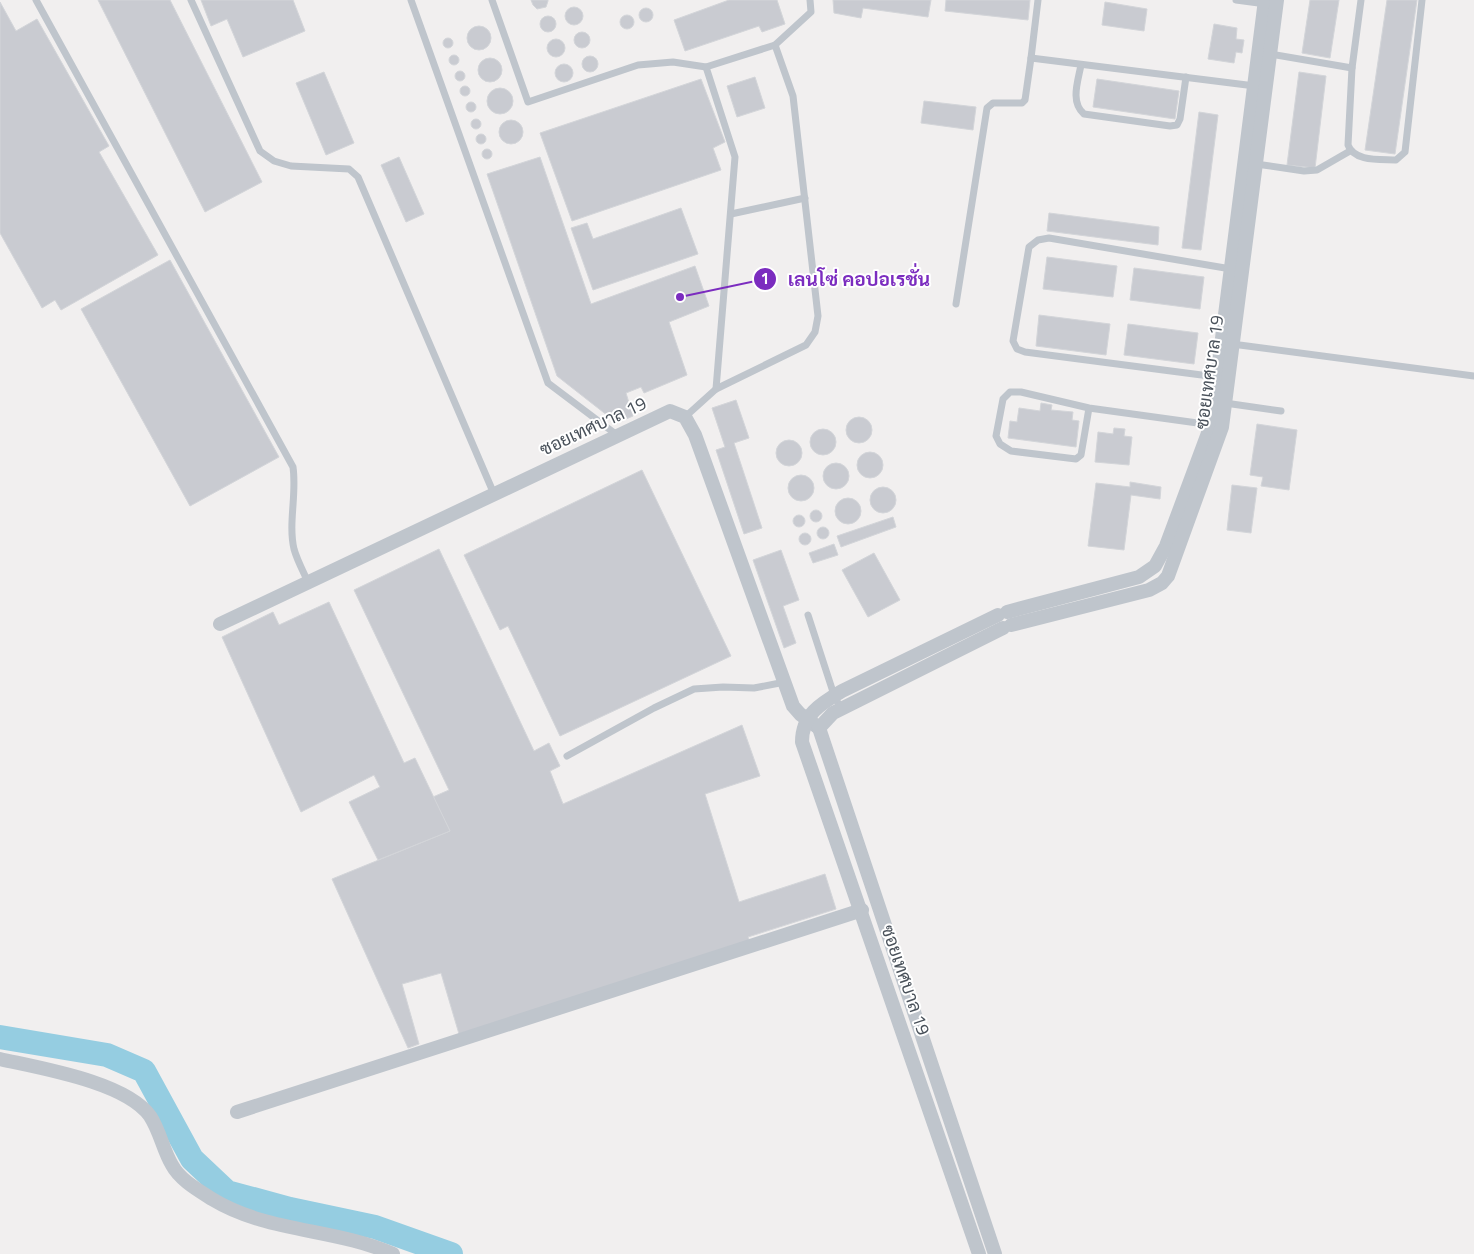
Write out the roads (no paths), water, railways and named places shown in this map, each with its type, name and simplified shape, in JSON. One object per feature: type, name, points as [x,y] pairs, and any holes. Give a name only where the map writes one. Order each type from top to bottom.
[{"type":"street","name":"ซอยเทศบาล 19","points":[[1217,426],[1217,377],[1227,344],[1256,164],[1260,87],[1270,54],[1270,2]]},
{"type":"street","name":"ซอยเทศบาล 19","points":[[979,1254],[862,910],[802,742],[802,727],[819,706],[834,695],[1005,620],[1139,577],[1155,566],[1184,516],[1225,403],[1231,269],[1260,87],[1270,2]]},
{"type":"street","name":"ซอยเทศบาล 19","points":[[220,624],[670,411],[685,417]]},
{"type":"street","points":[[685,417],[695,435],[793,706],[807,720],[819,728]]},
{"type":"street","name":"ซอยเทศบาล 19","points":[[995,1254],[819,728],[833,713],[1005,620]]},
{"type":"street","points":[[237,1112],[862,910]]},
{"type":"street","points":[[0,1059],[86,1080],[134,1101],[150,1117],[171,1164],[178,1173],[186,1181],[228,1208],[281,1227],[352,1240],[392,1254]]},
{"type":"lane","points":[[36,0],[294,467],[296,482],[294,550],[308,582]]},
{"type":"lane","points":[[191,0],[260,150],[274,161],[291,166],[348,169],[358,178],[494,494]]},
{"type":"lane","points":[[411,0],[548,383],[617,435]]},
{"type":"lane","points":[[492,0],[528,102],[638,65],[673,62],[706,67],[775,45],[811,12],[810,0]]},
{"type":"lane","points":[[956,304],[987,108],[993,103],[1022,103],[1025,100],[1038,0]]},
{"type":"lane","points":[[1236,0],[1270,2]]},
{"type":"lane","points":[[1361,0],[1352,68],[1348,145],[1350,151],[1356,156],[1396,160],[1405,152],[1422,0]]},
{"type":"lane","points":[[685,417],[716,389],[806,345],[816,332],[818,316],[793,96],[775,45]]},
{"type":"lane","points":[[1270,54],[1352,68]]},
{"type":"lane","points":[[1031,58],[1260,87]]},
{"type":"lane","points":[[1081,65],[1076,101],[1078,109],[1084,114],[1170,126],[1177,124],[1180,119],[1186,77]]},
{"type":"lane","points":[[706,67],[736,157],[716,389]]},
{"type":"lane","points":[[1256,164],[1304,171],[1317,170],[1350,151]]},
{"type":"lane","points":[[731,214],[805,198]]},
{"type":"lane","points":[[1217,377],[1024,352],[1017,349],[1013,341],[1029,247],[1038,240],[1049,238],[1231,269]]},
{"type":"lane","points":[[1227,344],[1474,376]]},
{"type":"lane","points":[[1089,408],[1083,449],[1081,455],[1076,458],[1011,451],[1000,444],[996,436],[1003,399],[1010,392],[1021,392],[1089,408],[1217,426]]},
{"type":"lane","points":[[1225,403],[1281,411]]},
{"type":"lane","points":[[808,615],[834,695],[841,709]]},
{"type":"lane","points":[[567,756],[654,708],[694,689],[723,687],[754,688],[785,682]]},
{"type":"waterway","points":[[0,1037],[107,1055],[144,1071],[192,1159],[227,1192],[290,1209],[375,1227],[451,1254]]},
{"type":"place","name":"เลนโซ่ คอปอเรชั่น","points":[[680,297]]}]
